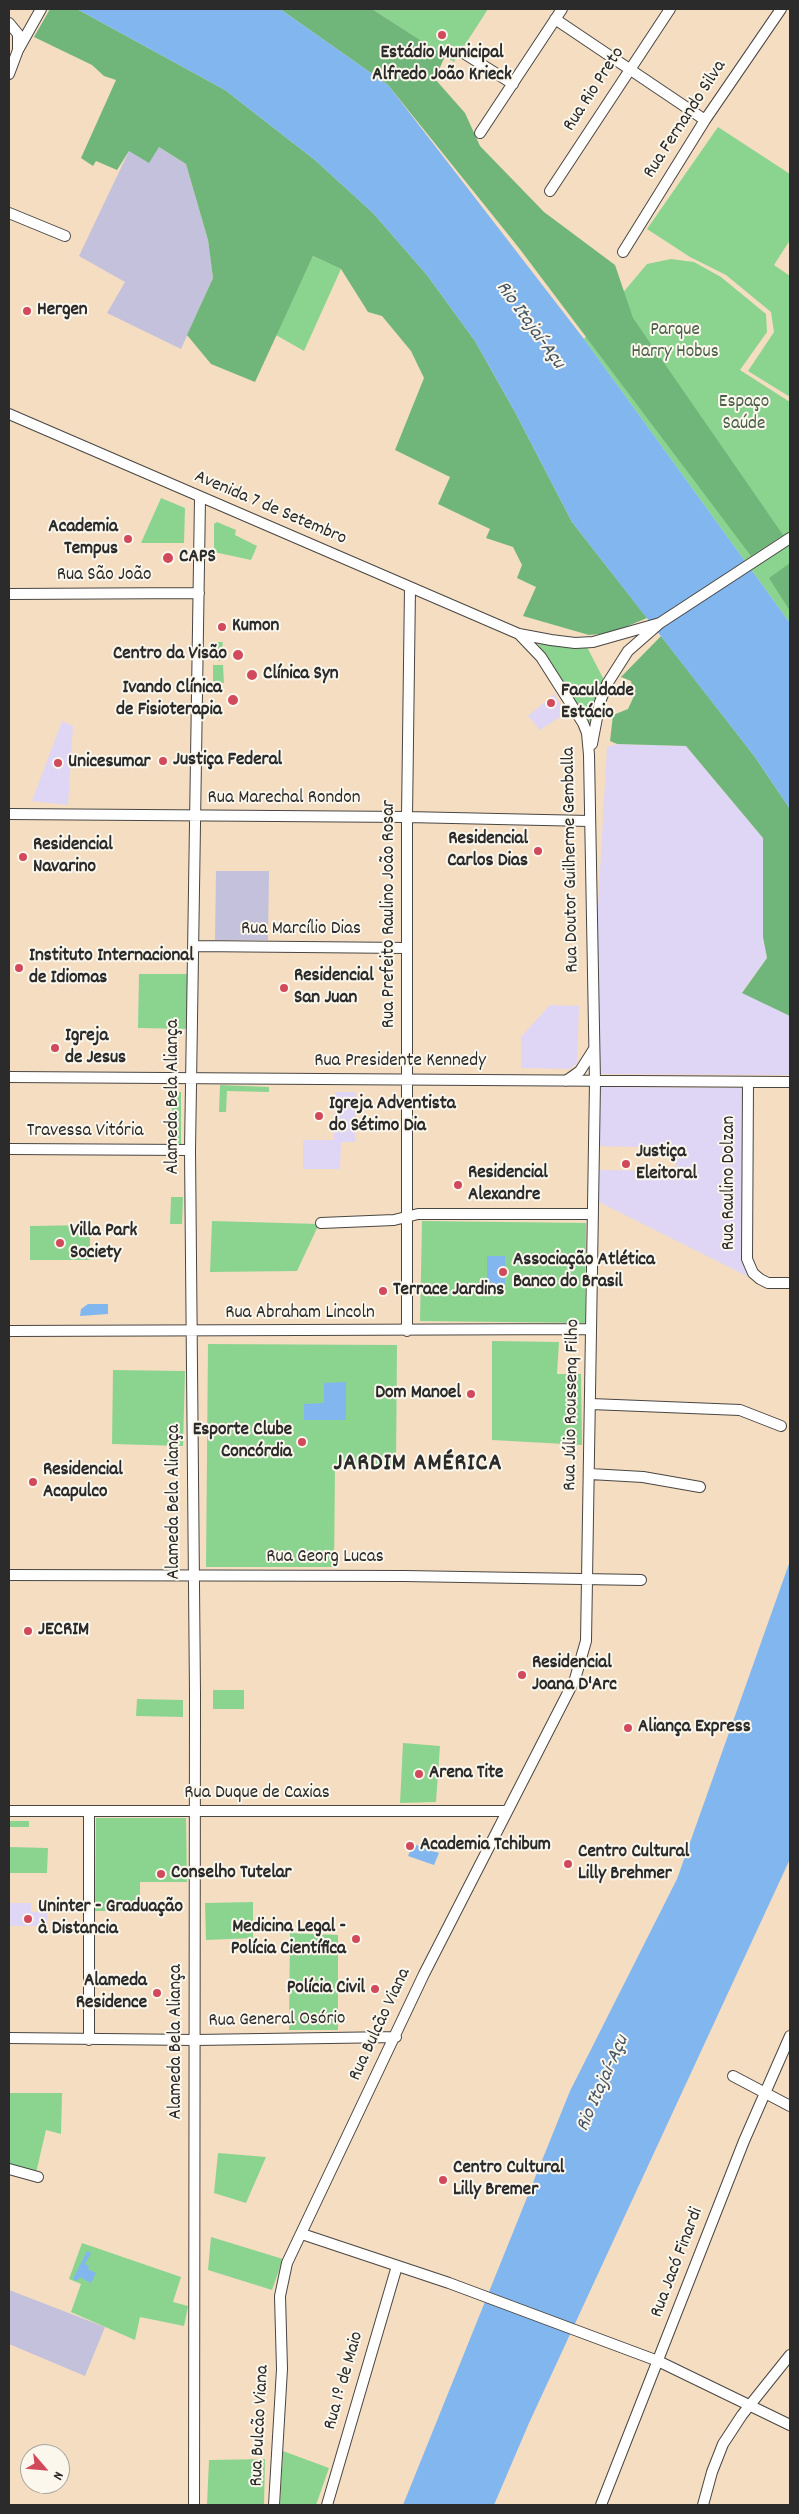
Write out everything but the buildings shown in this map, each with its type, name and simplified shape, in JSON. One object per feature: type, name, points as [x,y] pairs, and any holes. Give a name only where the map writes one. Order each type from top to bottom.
[{"type":"street","points":[[9,74],[18,50],[41,9]]},
{"type":"street","points":[[480,134],[562,9]]},
{"type":"street","name":"Rua Rio Preto","points":[[550,191],[670,9]]},
{"type":"street","name":"Rua Fernando Silva","points":[[623,252],[705,120],[781,9]]},
{"type":"street","points":[[555,19],[705,120]]},
{"type":"street","points":[[9,23],[18,34],[18,50]]},
{"type":"street","points":[[465,54],[513,84]]},
{"type":"street","points":[[9,213],[65,236]]},
{"type":"street","name":"Avenida 7 de Setembro","points":[[9,414],[518,634]]},
{"type":"street","points":[[9,422],[19,419]]},
{"type":"street","name":"Alameda Bela Aliança","points":[[192,2503],[195,1811],[193,1227],[190,1150],[200,498]]},
{"type":"street","points":[[589,755],[596,720],[607,684],[628,651],[660,622],[790,538]]},
{"type":"street","name":"Rua Prefeito Raulino João Rosar","points":[[407,1331],[407,817],[410,588]]},
{"type":"street","name":"Rua São João","points":[[9,594],[199,593]]},
{"type":"street","points":[[518,634],[575,643],[593,642],[660,622]]},
{"type":"street","name":"Rua Doutor Guilherme Gemballa","points":[[518,634],[541,657],[583,723],[587,733],[589,755],[594,1082]]},
{"type":"street","name":"Rua Marechal Rondon","points":[[9,814],[407,817],[590,821]]},
{"type":"street","name":"Rua Marcílio Dias","points":[[194,946],[407,948]]},
{"type":"street","points":[[566,1081],[580,1071],[594,1048]]},
{"type":"street","name":"Rua Presidente Kennedy","points":[[9,1077],[790,1082]]},
{"type":"street","name":"Rua Júlio Roussenq Filho","points":[[589,1578],[594,1082]]},
{"type":"street","name":"Rua Raulino Dolzan","points":[[748,1082],[747,1259],[753,1272],[760,1279],[768,1283],[790,1283]]},
{"type":"street","name":"Travessa Vitória","points":[[9,1148],[190,1150]]},
{"type":"street","points":[[321,1223],[394,1220],[418,1214],[593,1214]]},
{"type":"street","name":"Rua Abraham Lincoln","points":[[9,1331],[192,1332],[591,1329]]},
{"type":"street","points":[[591,1404],[740,1410],[782,1426]]},
{"type":"street","points":[[590,1474],[643,1477],[700,1487]]},
{"type":"street","name":"Rua Georg Lucas","points":[[9,1575],[589,1578],[641,1580]]},
{"type":"street","name":"Rua Bulcão Viana","points":[[274,2505],[282,2369],[280,2296],[284,2273],[424,1974],[575,1678],[584,1655],[588,1625],[589,1578]]},
{"type":"street","name":"Rua Duque de Caxias","points":[[9,1811],[506,1811]]},
{"type":"street","points":[[89,1811],[89,2040]]},
{"type":"street","name":"Rua General Osório","points":[[9,2038],[195,2040],[396,2036]]},
{"type":"street","name":"Rua Jacó Finardi","points":[[601,2505],[765,2092],[790,2036]]},
{"type":"street","points":[[733,2076],[790,2106]]},
{"type":"street","points":[[9,2169],[38,2177]]},
{"type":"street","points":[[302,2234],[449,2283],[605,2341],[658,2362],[790,2425]]},
{"type":"street","name":"Rua 1º de Maio","points":[[327,2505],[397,2266]]},
{"type":"street","points":[[706,2504],[712,2472],[723,2444],[750,2405],[790,2355]]},
{"type":"shaded area","points":[[159,147],[186,164],[208,240],[213,278],[181,349],[107,313],[125,282],[79,256],[129,151]]},
{"type":"shaded area","name":"Faculdade Estácio","points":[[554,694],[566,713],[540,730],[528,716]]},
{"type":"shaded area","name":"Unicesumar","points":[[62,721],[73,726],[68,805],[32,801]]},
{"type":"shaded area","points":[[617,744],[686,746],[763,838],[763,937],[767,958],[742,992],[790,1016],[790,1075],[598,1074],[597,925],[607,747]]},
{"type":"shaded area","points":[[216,871],[269,871],[268,940],[215,940]]},
{"type":"shaded area","points":[[550,1005],[579,1006],[577,1063],[570,1069],[521,1068],[521,1037]]},
{"type":"shaded area","points":[[598,1087],[742,1088],[742,1246],[751,1278],[597,1201],[597,1170],[676,1171],[677,1148],[597,1146]]},
{"type":"shaded area","points":[[335,1092],[356,1092],[355,1142],[341,1142],[340,1169],[303,1169],[303,1140],[334,1140]]},
{"type":"shaded area","name":"Uninter - Graduação à Distancia","points":[[9,1903],[31,1903],[31,1912],[47,1912],[47,1926],[9,1926]]},
{"type":"shaded area","points":[[9,2290],[105,2327],[85,2376],[9,2344]]},
{"type":"green space","points":[[50,9],[77,9],[225,90],[315,160],[373,213],[427,275],[475,341],[515,412],[572,522],[647,618],[611,633],[589,635],[523,616],[536,587],[517,578],[522,565],[513,547],[486,538],[490,529],[438,504],[450,477],[395,450],[424,378],[411,351],[382,316],[368,312],[341,269],[313,256],[255,382],[211,364],[187,335],[213,278],[208,240],[186,164],[159,147],[149,163],[129,151],[117,170],[96,161],[93,166],[81,158],[116,80],[104,76],[92,65],[34,37]]},
{"type":"green space","points":[[280,9],[372,9],[445,56],[435,79],[465,113],[480,146],[544,212],[615,265],[633,318],[783,535],[751,556],[519,248],[388,85]]},
{"type":"green space","name":"Estádio Municipal Alfredo João Krieck","points":[[372,9],[488,9],[454,62]]},
{"type":"green space","points":[[718,127],[790,174],[790,240],[774,265],[790,276],[790,397],[748,371],[774,332],[771,312],[726,275],[690,257],[647,229]]},
{"type":"green space","points":[[313,256],[341,269],[304,351],[276,335]]},
{"type":"green space","name":"Parque Harry Hobus","points":[[671,259],[694,262],[721,277],[766,314],[767,332],[740,370],[790,402],[790,623],[584,339],[647,264]]},
{"type":"green space","points":[[161,498],[185,508],[184,543],[141,543]]},
{"type":"green space","points":[[217,522],[236,530],[235,535],[257,546],[251,560],[214,552],[214,524]]},
{"type":"green space","points":[[790,563],[790,611],[769,578]]},
{"type":"green space","points":[[661,636],[755,757],[790,809],[790,1016],[742,993],[767,958],[763,937],[763,838],[686,746],[617,744],[610,741],[613,715],[628,709],[634,696],[631,681],[621,677]]},
{"type":"green space","points":[[212,642],[223,642],[220,661],[213,659]]},
{"type":"green space","points":[[538,644],[587,647],[604,680],[591,737],[586,720]]},
{"type":"green space","points":[[213,665],[223,665],[224,683],[213,681]]},
{"type":"green space","points":[[139,974],[191,974],[190,1029],[138,1028]]},
{"type":"green space","points":[[220,1085],[269,1087],[269,1092],[227,1091],[226,1112],[219,1112]]},
{"type":"green space","points":[[172,1092],[181,1092],[181,1145],[172,1145]]},
{"type":"green space","points":[[171,1197],[183,1197],[182,1224],[170,1224]]},
{"type":"green space","points":[[212,1221],[319,1224],[297,1271],[210,1272]]},
{"type":"green space","name":"Associação Atlética Banco do Brasil","points":[[422,1221],[586,1223],[585,1323],[420,1321]]},
{"type":"green space","name":"Villa Park Society","points":[[90,1225],[90,1260],[30,1260],[30,1226]]},
{"type":"green space","points":[[492,1341],[559,1342],[557,1374],[581,1374],[582,1445],[492,1440]]},
{"type":"green space","name":"Esporte Clube Concórdia","points":[[208,1344],[397,1345],[396,1467],[335,1467],[334,1567],[206,1567]]},
{"type":"green space","points":[[113,1370],[185,1371],[183,1446],[112,1444]]},
{"type":"green space","points":[[213,1690],[244,1690],[244,1709],[213,1709]]},
{"type":"green space","points":[[137,1699],[183,1700],[183,1717],[136,1716]]},
{"type":"green space","name":"Arena Tite","points":[[403,1743],[440,1746],[436,1802],[400,1803]]},
{"type":"green space","points":[[96,1818],[186,1818],[187,1882],[140,1882],[140,1911],[95,1911]]},
{"type":"green space","points":[[9,1821],[29,1821],[29,1827],[9,1827]]},
{"type":"green space","points":[[9,1847],[48,1848],[47,1873],[9,1873]]},
{"type":"green space","points":[[253,1902],[253,1938],[206,1940],[205,1903]]},
{"type":"green space","points":[[290,1933],[338,1935],[338,2030],[289,2030]]},
{"type":"green space","points":[[9,2093],[62,2093],[61,2134],[46,2130],[36,2173],[9,2165]]},
{"type":"green space","points":[[218,2153],[266,2157],[246,2203],[214,2193]]},
{"type":"green space","points":[[211,2237],[283,2259],[272,2290],[208,2270]]},
{"type":"green space","points":[[82,2243],[181,2277],[173,2302],[188,2306],[184,2326],[140,2317],[135,2340],[71,2312],[81,2284],[69,2279]]},
{"type":"green space","points":[[283,2451],[329,2468],[316,2505],[280,2505]]},
{"type":"green space","points":[[265,2459],[264,2505],[207,2505],[209,2460]]},
{"type":"water","name":"Rio Itajaí-Açu","points":[[77,9],[280,9],[388,85],[584,339],[790,623],[790,809],[755,757],[572,522],[515,412],[475,341],[427,275],[373,213],[315,160],[225,90]]},
{"type":"water","points":[[487,1256],[505,1256],[505,1287],[487,1287]]},
{"type":"water","points":[[88,1304],[108,1304],[108,1314],[80,1316],[81,1309]]},
{"type":"water","points":[[346,1382],[346,1420],[304,1420],[304,1404],[324,1403],[324,1383]]},
{"type":"water","name":"Rio Itajaí-Açu","points":[[790,1561],[790,1859],[529,2423],[494,2505],[403,2505],[570,2091],[677,1879]]},
{"type":"water","points":[[413,1844],[439,1853],[434,1865],[408,1856]]},
{"type":"water","points":[[87,2251],[91,2253],[85,2264],[89,2266],[88,2269],[96,2273],[91,2283],[80,2277],[77,2281],[73,2279]]},
{"type":"place","name":"Estádio Municipal Alfredo João Krieck","points":[[442,35]]},
{"type":"place","name":"Hergen","points":[[27,311]]},
{"type":"place","name":"Academia Tempus","points":[[128,539]]},
{"type":"place","name":"CAPS","points":[[168,558]]},
{"type":"place","name":"Kumon","points":[[222,627]]},
{"type":"place","name":"Centro da Visão","points":[[238,655]]},
{"type":"place","name":"Clínica Syn","points":[[252,675]]},
{"type":"place","name":"Ivando Clínica de Fisioterapia","points":[[233,700]]},
{"type":"place","name":"Faculdade Estácio","points":[[551,703]]},
{"type":"place","name":"Justiça Federal","points":[[163,761]]},
{"type":"place","name":"Unicesumar","points":[[58,763]]},
{"type":"place","name":"Residencial Carlos Dias","points":[[538,851]]},
{"type":"place","name":"Residencial Navarino","points":[[23,857]]},
{"type":"place","name":"Instituto Internacional de Idiomas","points":[[19,968]]},
{"type":"place","name":"Residencial San Juan","points":[[284,988]]},
{"type":"place","name":"Igreja de Jesus","points":[[55,1048]]},
{"type":"place","name":"Igreja Adventista do Sétimo Dia","points":[[319,1116]]},
{"type":"place","name":"Justiça Eleitoral","points":[[626,1164]]},
{"type":"place","name":"Residencial Alexandre","points":[[458,1185]]},
{"type":"place","name":"Villa Park Society","points":[[60,1243]]},
{"type":"place","name":"Associação Atlética Banco do Brasil","points":[[503,1272]]},
{"type":"place","name":"Terrace Jardins","points":[[383,1291]]},
{"type":"place","name":"Dom Manoel","points":[[471,1394]]},
{"type":"place","name":"Esporte Clube Concórdia","points":[[302,1442]]},
{"type":"place","name":"Residencial Acapulco","points":[[33,1482]]},
{"type":"place","name":"JECRIM","points":[[28,1631]]},
{"type":"place","name":"Residencial Joana D'Arc","points":[[522,1675]]},
{"type":"place","name":"Aliança Express","points":[[628,1728]]},
{"type":"place","name":"Arena Tite","points":[[419,1774]]},
{"type":"place","name":"Academia Tchibum","points":[[410,1846]]},
{"type":"place","name":"Centro Cultural Lilly Brehmer","points":[[568,1864]]},
{"type":"place","name":"Conselho Tutelar","points":[[161,1874]]},
{"type":"place","name":"Uninter - Graduação à Distancia","points":[[28,1919]]},
{"type":"place","name":"Medicina Legal - Polícia Científica","points":[[356,1939]]},
{"type":"place","name":"Polícia Civil","points":[[375,1989]]},
{"type":"place","name":"Alameda Residence","points":[[157,1993]]},
{"type":"place","name":"Centro Cultural Lilly Bremer","points":[[443,2180]]},
{"type":"district","name":"JARDIM AMÉRICA","points":[[418,1466]]},
{"type":"park label","name":"Espaço Saúde","points":[[744,414]]}]
